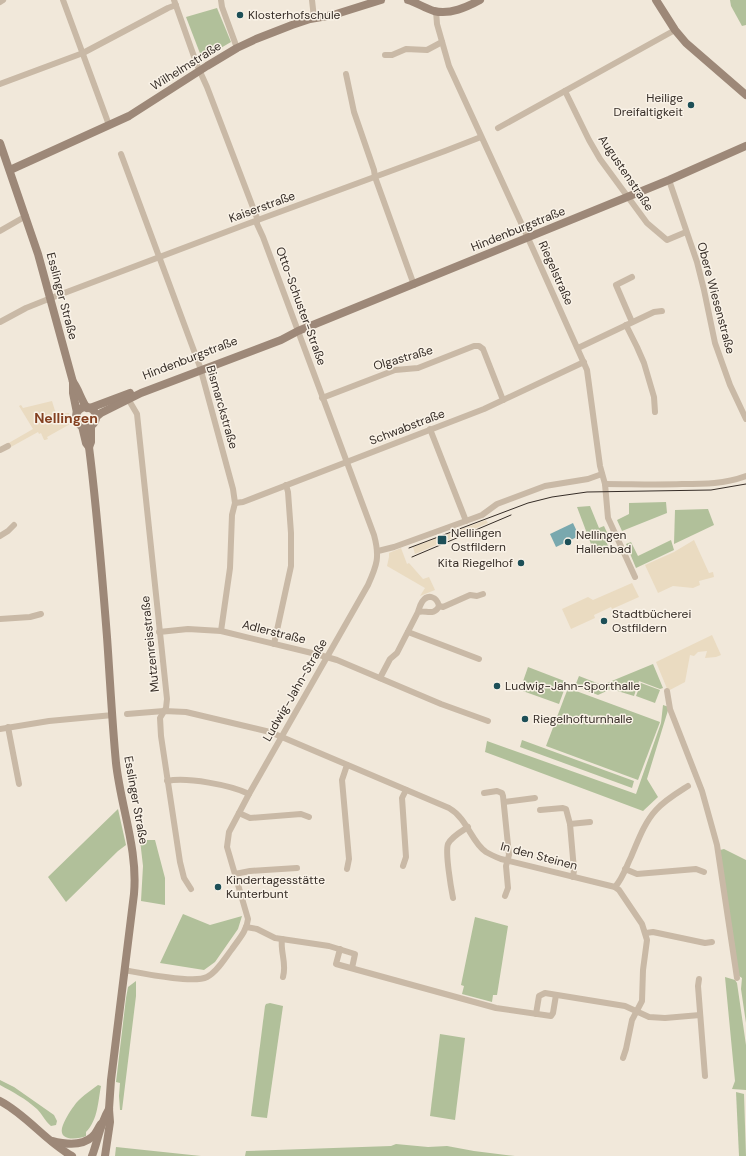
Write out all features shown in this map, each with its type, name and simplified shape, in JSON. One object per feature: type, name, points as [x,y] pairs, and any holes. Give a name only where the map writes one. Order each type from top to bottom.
[{"type":"main road","name":"Wilhelmstraße","points":[[10,170],[136,112],[237,48],[256,39],[314,18],[333,15],[381,0]]},
{"type":"main road","points":[[408,0],[436,11],[443,12],[455,10],[480,0]]},
{"type":"main road","points":[[656,0],[675,30],[686,43],[746,95]]},
{"type":"main road","name":"Esslinger Straße","points":[[0,143],[2,157],[10,170],[26,216],[51,298],[73,382],[77,422],[82,426],[86,444],[89,447],[118,775],[133,846],[135,868],[134,894],[109,1109],[110,1122],[106,1156]]},
{"type":"main road","name":"Hindenburgstraße","points":[[89,408],[127,397],[280,336],[298,331],[414,285],[669,180],[746,146]]},
{"type":"main road","points":[[727,155],[746,153]]},
{"type":"main road","name":"Esslinger Straße","points":[[73,382],[83,401],[94,412],[92,442],[89,447]]},
{"type":"main road","name":"Hindenburgstraße","points":[[93,422],[102,413],[127,397]]},
{"type":"main road","points":[[77,413],[80,409],[89,408]]},
{"type":"main road","points":[[82,426],[86,427],[93,422]]},
{"type":"main road","points":[[0,1101],[20,1114],[48,1139],[72,1156]]},
{"type":"main road","name":"Esslinger Straße","points":[[92,1156],[101,1124],[109,1109]]},
{"type":"main road","points":[[48,1139],[64,1143],[83,1142],[92,1137],[101,1124]]},
{"type":"street","points":[[63,0],[109,125]]},
{"type":"street","points":[[222,0],[222,6],[237,48]]},
{"type":"street","points":[[312,0],[314,18]]},
{"type":"street","points":[[0,84],[83,53],[168,8],[175,2]]},
{"type":"street","name":"Otto-Schuster-Straße","points":[[175,2],[374,535],[378,551]]},
{"type":"street","name":"Riegelstraße","points":[[436,11],[437,24],[448,66],[584,362],[588,376],[600,466],[605,484],[609,522],[635,577]]},
{"type":"street","points":[[498,128],[675,30]]},
{"type":"street","points":[[385,55],[392,55],[406,49],[427,50],[442,42]]},
{"type":"street","points":[[346,74],[354,112],[374,170],[374,177],[414,285]]},
{"type":"street","name":"Augustenstraße","points":[[565,91],[600,159],[647,223],[666,240],[670,240],[686,232]]},
{"type":"street","name":"Kaiserstraße","points":[[0,322],[26,308],[51,298],[481,137]]},
{"type":"street","name":"Bismarckstraße","points":[[121,154],[200,369],[228,470],[235,503],[232,515],[229,578],[221,631]]},
{"type":"street","name":"Obere Wiesenstraße","points":[[669,180],[704,290],[715,343],[730,385],[746,419]]},
{"type":"street","points":[[0,231],[26,216]]},
{"type":"street","points":[[632,278],[616,284],[644,364],[654,397],[655,412]]},
{"type":"street","points":[[578,348],[629,323],[654,312],[662,311]]},
{"type":"street","name":"Olgastraße","points":[[322,398],[395,370],[418,368],[474,346],[480,346],[484,349],[503,400]]},
{"type":"street","name":"Schwabstraße","points":[[235,503],[243,502],[503,400],[584,362]]},
{"type":"street","name":"Mutzenreisstraße","points":[[127,397],[137,414],[167,699],[167,704],[160,718],[167,781],[181,869],[184,878],[191,889]]},
{"type":"street","points":[[430,429],[466,521]]},
{"type":"street","points":[[0,450],[8,446]]},
{"type":"street","points":[[378,551],[394,547],[482,515],[497,504],[545,486],[588,479],[602,474]]},
{"type":"street","points":[[605,484],[713,484],[728,482],[746,476]]},
{"type":"street","points":[[274,644],[291,566],[291,533],[288,492],[286,485]]},
{"type":"street","points":[[0,536],[14,525]]},
{"type":"street","name":"Ludwig-Jahn-Straße","points":[[246,926],[248,919],[227,841],[231,827],[368,585],[374,572],[378,551]]},
{"type":"street","points":[[439,606],[443,607],[470,595],[477,596],[483,594]]},
{"type":"street","points":[[380,678],[390,659],[397,653],[422,602],[430,597],[437,599],[439,606],[438,610],[434,612],[418,612]]},
{"type":"street","points":[[0,619],[30,617],[41,614]]},
{"type":"street","name":"Adlerstraße","points":[[159,632],[188,629],[221,631],[327,657],[441,704],[488,721]]},
{"type":"street","points":[[408,632],[479,659]]},
{"type":"street","points":[[667,691],[670,709],[702,791],[717,845],[737,978]]},
{"type":"street","name":"In den Steinen","points":[[127,714],[164,711],[186,712],[204,715],[282,736],[455,812],[486,852],[508,860],[615,887]]},
{"type":"street","points":[[0,729],[48,721],[113,715]]},
{"type":"street","points":[[8,728],[19,784]]},
{"type":"street","points":[[347,765],[342,780],[349,859],[347,869]]},
{"type":"street","points":[[167,781],[185,780],[210,783],[243,791],[249,794]]},
{"type":"street","points":[[623,1058],[632,1020],[642,1000],[643,970],[647,948],[646,933],[633,909],[622,893],[615,887],[625,869],[642,830],[650,817],[656,809],[667,800],[688,786]]},
{"type":"street","points":[[403,866],[406,858],[402,798],[406,790]]},
{"type":"street","points":[[484,793],[497,791],[502,792],[508,829],[509,855],[506,866],[508,888],[505,896]]},
{"type":"street","points":[[504,802],[535,798]]},
{"type":"street","points":[[540,810],[566,809],[570,824],[574,870],[573,877]]},
{"type":"street","points":[[239,813],[250,818],[301,814],[309,817]]},
{"type":"street","points":[[570,824],[590,822]]},
{"type":"street","points":[[453,898],[449,872],[448,845],[450,841],[468,827]]},
{"type":"street","points":[[235,874],[250,871],[297,868]]},
{"type":"street","points":[[625,869],[637,874],[696,869],[704,872]]},
{"type":"street","points":[[124,970],[190,979],[206,977],[213,972],[227,955],[243,934],[246,926],[282,939],[340,949],[355,954],[352,968]]},
{"type":"street","points":[[646,933],[653,932],[705,943],[712,942]]},
{"type":"street","points":[[282,939],[281,944],[285,967],[283,977]]},
{"type":"street","points":[[340,949],[336,964],[496,1008],[551,1016],[553,1013],[556,995]]},
{"type":"street","points":[[699,979],[698,986],[705,1076]]},
{"type":"street","points":[[536,1014],[539,996],[545,993],[625,1006],[649,1017],[665,1018],[700,1015]]},
{"type":"green space","points":[[730,0],[746,0],[746,25],[742,26],[731,6]]},
{"type":"green space","points":[[217,8],[231,42],[207,56],[201,56],[186,17]]},
{"type":"green space","points":[[666,502],[667,513],[622,531],[617,520],[629,514],[629,503]]},
{"type":"green space","points":[[590,506],[599,528],[604,526],[610,539],[606,541],[608,546],[594,552],[577,507]]},
{"type":"green space","points":[[708,509],[714,525],[674,544],[675,510]]},
{"type":"green space","points":[[671,540],[674,550],[636,568],[626,544],[631,542],[638,556]]},
{"type":"green space","points":[[653,664],[663,688],[660,689],[639,681],[634,696],[611,689],[598,695],[575,686],[579,676],[602,685]]},
{"type":"green space","points":[[528,667],[567,682],[559,704],[520,690]]},
{"type":"green space","points":[[641,683],[660,690],[655,703],[636,696]]},
{"type":"green space","points":[[568,688],[660,722],[638,780],[546,746]]},
{"type":"green space","points":[[663,705],[669,707],[647,779],[658,797],[643,811],[485,752],[487,741],[636,794],[661,723]]},
{"type":"green space","points":[[522,740],[634,781],[632,788],[520,747]]},
{"type":"green space","points":[[118,809],[126,845],[66,902],[48,877]]},
{"type":"green space","points":[[140,840],[155,840],[165,878],[165,905],[141,901],[143,866]]},
{"type":"green space","points":[[724,849],[746,860],[746,1023],[741,989],[742,978],[739,976],[720,850]]},
{"type":"green space","points":[[183,914],[210,925],[242,916],[238,929],[215,962],[204,970],[160,963]]},
{"type":"green space","points":[[475,917],[508,926],[497,995],[493,995],[492,1002],[462,994],[464,986],[461,985]]},
{"type":"green space","points":[[725,977],[735,980],[737,983],[746,1045],[746,1090],[732,1089],[735,1081]]},
{"type":"green space","points":[[136,981],[136,996],[124,1094],[122,1110],[120,1110],[120,1083],[116,1082],[126,998],[128,987]]},
{"type":"green space","points":[[270,1003],[283,1006],[267,1118],[251,1116],[265,1006],[266,1004]]},
{"type":"green space","points":[[440,1034],[465,1038],[455,1120],[430,1116]]},
{"type":"green space","points":[[0,1080],[14,1087],[54,1115],[57,1121],[56,1125],[51,1126],[33,1105],[0,1085]]},
{"type":"green space","points":[[98,1085],[101,1086],[97,1110],[93,1122],[86,1132],[86,1136],[70,1138],[64,1136],[62,1128],[69,1113],[79,1100]]},
{"type":"green space","points":[[736,1092],[744,1094],[746,1156],[739,1156]]},
{"type":"green space","points":[[396,1144],[428,1147],[447,1146],[515,1156],[245,1156],[246,1151],[391,1146]]},
{"type":"green space","points":[[116,1147],[201,1156],[115,1156]]},
{"type":"shaded area","points":[[52,401],[56,414],[69,413],[72,423],[47,437],[48,439],[44,440],[41,433],[39,434],[38,432],[9,448],[7,444],[33,429],[19,406],[21,405],[23,408]]},
{"type":"shaded area","name":"Nellingen Ostfildern","points":[[486,520],[488,523],[415,554],[413,547]]},
{"type":"shaded area","points":[[694,540],[709,573],[713,572],[714,577],[699,581],[700,585],[693,588],[673,586],[658,593],[645,565],[674,552]]},
{"type":"shaded area","points":[[401,548],[407,564],[409,563],[423,579],[429,577],[435,590],[420,596],[425,588],[387,566],[389,553]]},
{"type":"shaded area","points":[[632,583],[639,597],[594,615],[595,618],[571,629],[562,609],[588,597],[593,600]]},
{"type":"shaded area","points":[[712,635],[721,655],[705,658],[707,651],[698,652],[694,656],[690,655],[685,682],[668,691],[656,662]]},
{"type":"water","points":[[573,523],[579,536],[556,547],[550,534]]},
{"type":"tram line","points":[[409,548],[528,503],[552,497],[587,492],[711,490],[746,484]]},
{"type":"tram line","points":[[412,557],[511,515]]},
{"type":"place","name":"Klosterhofschule","points":[[240,15]]},
{"type":"place","name":"Heilige Dreifaltigkeit","points":[[691,105]]},
{"type":"place","name":"Nellingen Ostfildern","points":[[442,540]]},
{"type":"place","name":"Nellingen Hallenbad","points":[[568,542]]},
{"type":"place","name":"Kita Riegelhof","points":[[521,563]]},
{"type":"place","name":"Stadtbücherei Ostfildern","points":[[604,621]]},
{"type":"place","name":"Ludwig-Jahn-Sporthalle","points":[[497,686]]},
{"type":"place","name":"Riegelhofturnhalle","points":[[525,719]]},
{"type":"place","name":"Kindertagesstätte Kunterbunt","points":[[218,887]]},
{"type":"district","name":"Nellingen","points":[[66,418]]}]
